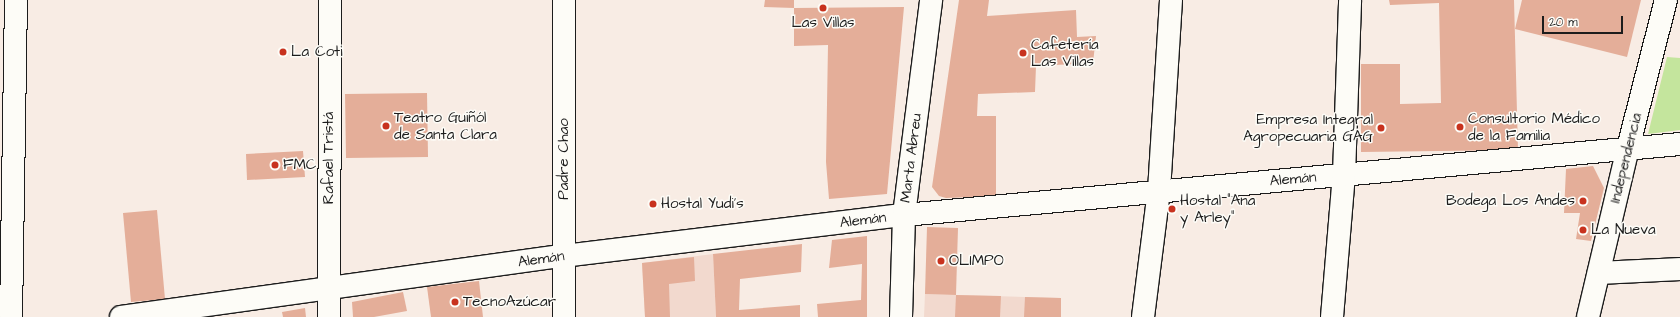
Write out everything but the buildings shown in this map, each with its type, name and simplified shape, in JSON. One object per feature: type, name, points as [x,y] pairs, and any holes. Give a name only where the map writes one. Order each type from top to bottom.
[{"type":"street","points":[[11,317],[16,0]]},
{"type":"street","name":"Rafael Tristá","points":[[329,317],[330,0]]},
{"type":"street","name":"Padre Chao","points":[[564,0],[564,317]]},
{"type":"street","name":"Marta Abreu","points":[[901,317],[904,215],[931,0]]},
{"type":"street","points":[[1143,317],[1159,191],[1171,0]]},
{"type":"street","points":[[1332,317],[1344,175],[1350,0]]},
{"type":"street","name":"Independencia","points":[[1588,317],[1628,148],[1666,0]]},
{"type":"street","name":"Alemán","points":[[121,317],[563,256],[904,215],[1680,144]]},
{"type":"street","points":[[1598,273],[1680,270]]},
{"type":"shaded area","points":[[713,254],[716,317],[645,317],[642,263]]},
{"type":"shaded area","points":[[925,294],[1061,298],[1061,317],[924,317]]},
{"type":"green space","points":[[1667,57],[1680,58],[1680,130],[1648,134]]},
{"type":"place","name":"Las Villas","points":[[823,8]]},
{"type":"place","name":"La Coti","points":[[283,52]]},
{"type":"place","name":"Cafetería Las Villas","points":[[1023,53]]},
{"type":"place","name":"Teatro Guiñól de Santa Clara","points":[[386,126]]},
{"type":"place","name":"Consultorio Médico de la Familia","points":[[1460,127]]},
{"type":"place","name":"Empresa Integral Agropecuaria GAG","points":[[1381,128]]},
{"type":"place","name":"FMC","points":[[275,165]]},
{"type":"place","name":"Bodega Los Andes","points":[[1583,201]]},
{"type":"place","name":"Hostal Yudi's","points":[[653,204]]},
{"type":"place","name":"Hostal \"Ana y Arley\"","points":[[1172,209]]},
{"type":"place","name":"La Nueva","points":[[1583,230]]},
{"type":"place","name":"OLIMPO","points":[[941,261]]},
{"type":"place","name":"TecnoAzúcar","points":[[455,302]]}]
